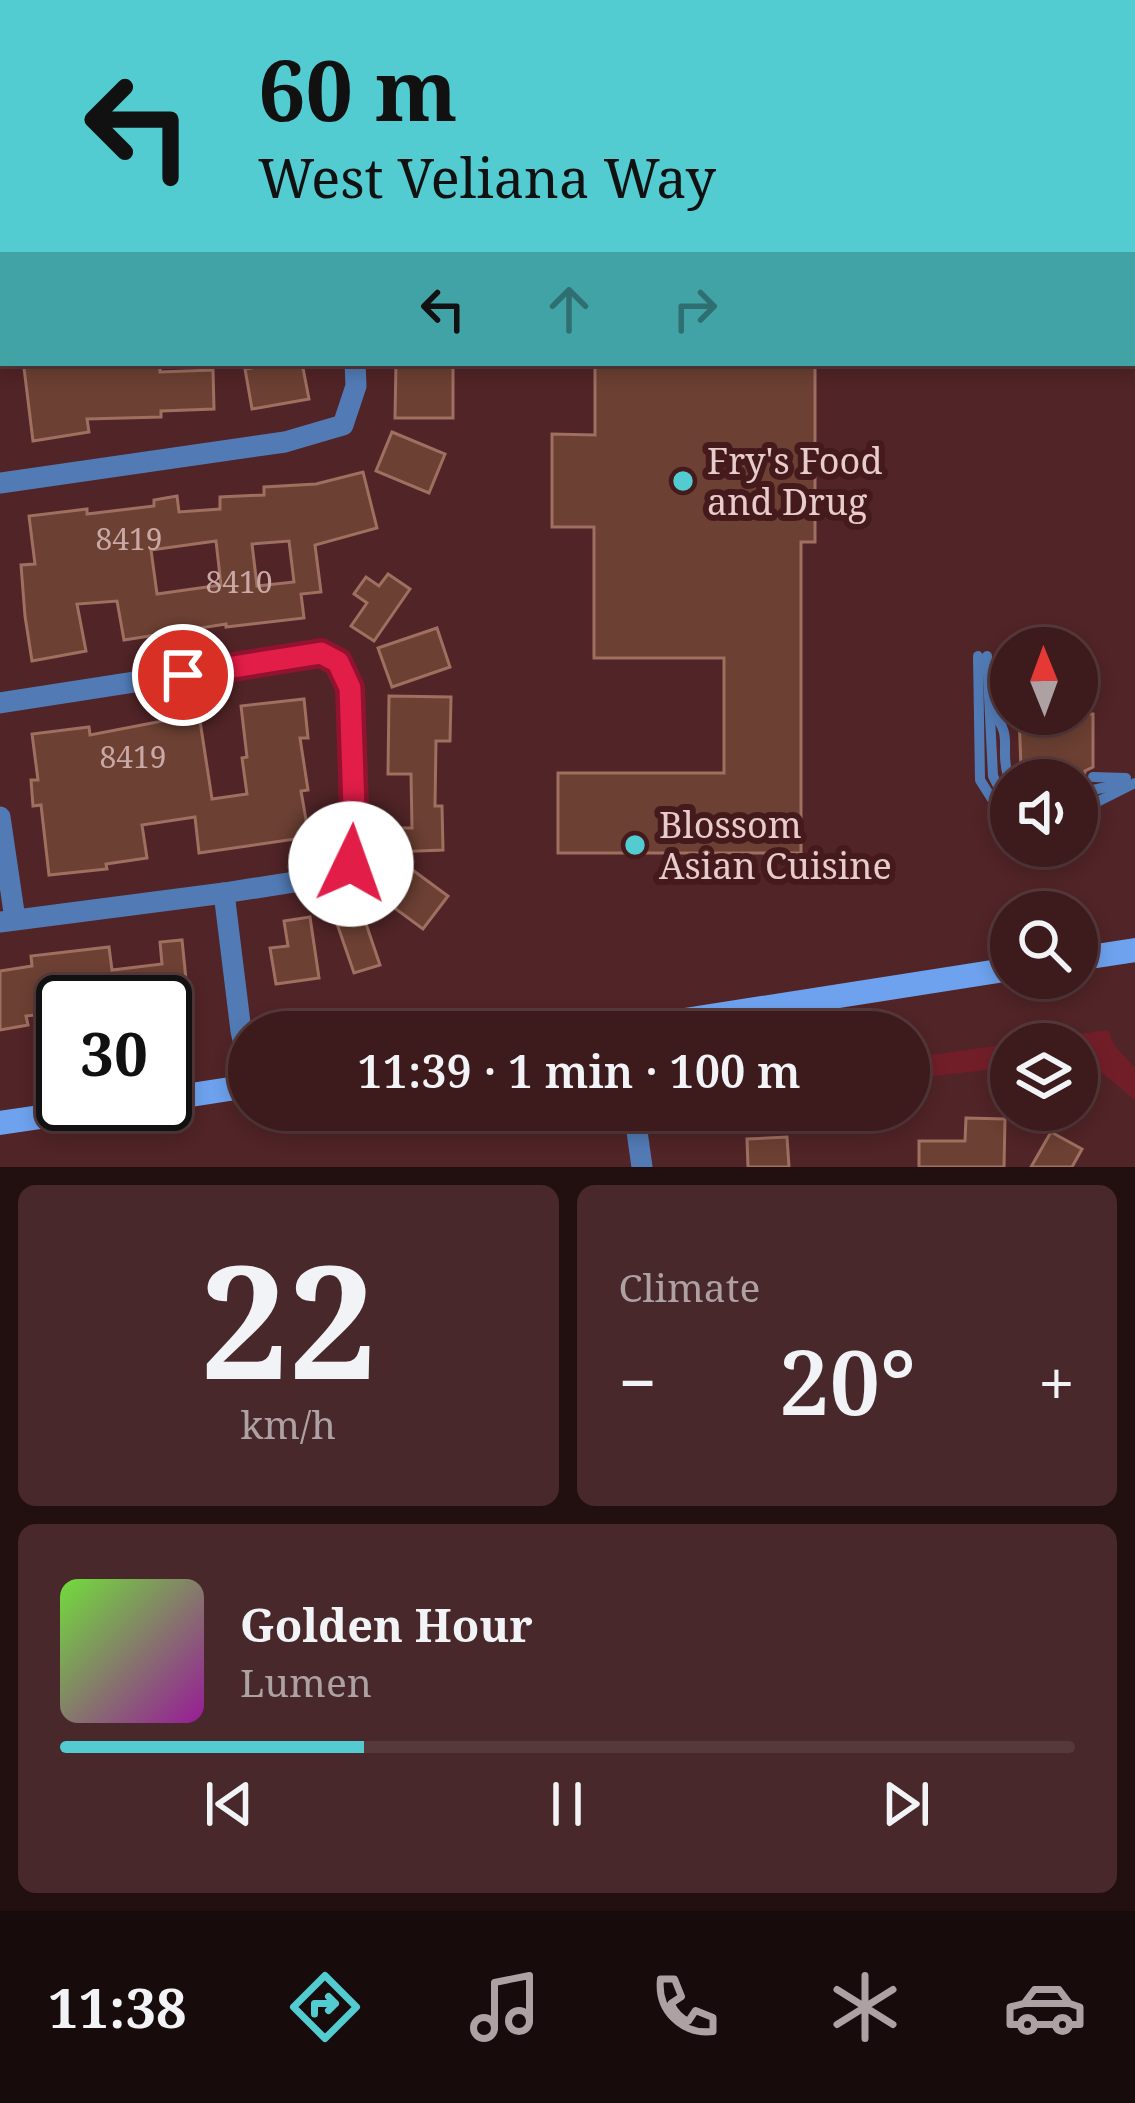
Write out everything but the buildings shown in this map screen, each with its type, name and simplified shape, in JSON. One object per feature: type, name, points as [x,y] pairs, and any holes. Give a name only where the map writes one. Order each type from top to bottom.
[{"type":"main road","points":[[1098,956],[1135,950]]},
{"type":"main road","points":[[743,1011],[990,971]]},
{"type":"main road","points":[[192,1095],[228,1089]]},
{"type":"main road","points":[[0,1123],[36,1118]]},
{"type":"street","points":[[0,483],[285,442],[343,425],[356,386],[355,366]]},
{"type":"street","points":[[0,703],[321,653],[338,662],[350,688],[355,838],[351,864],[326,877],[8,920],[0,817]]},
{"type":"street","points":[[224,893],[239,1011]]},
{"type":"street","points":[[637,1131],[642,1167]]},
{"type":"lane","points":[[990,796],[980,780],[982,656],[992,759]]},
{"type":"lane","points":[[989,707],[1003,724],[1005,759]]},
{"type":"lane","points":[[1098,789],[1135,781]]},
{"type":"shaded area","points":[[1108,1030],[1114,1045],[1135,1068],[1135,1100],[1098,1071],[1098,1031]]},
{"type":"shaded area","points":[[990,1047],[990,1069],[930,1077],[930,1055]]},
{"type":"place","name":"Fry's Food and Drug","points":[[683,481]]},
{"type":"place","name":"Blossom Asian Cuisine","points":[[635,845]]},
{"type":"route","points":[[183,675],[321,653],[338,662],[350,688],[355,838],[351,864]]}]
